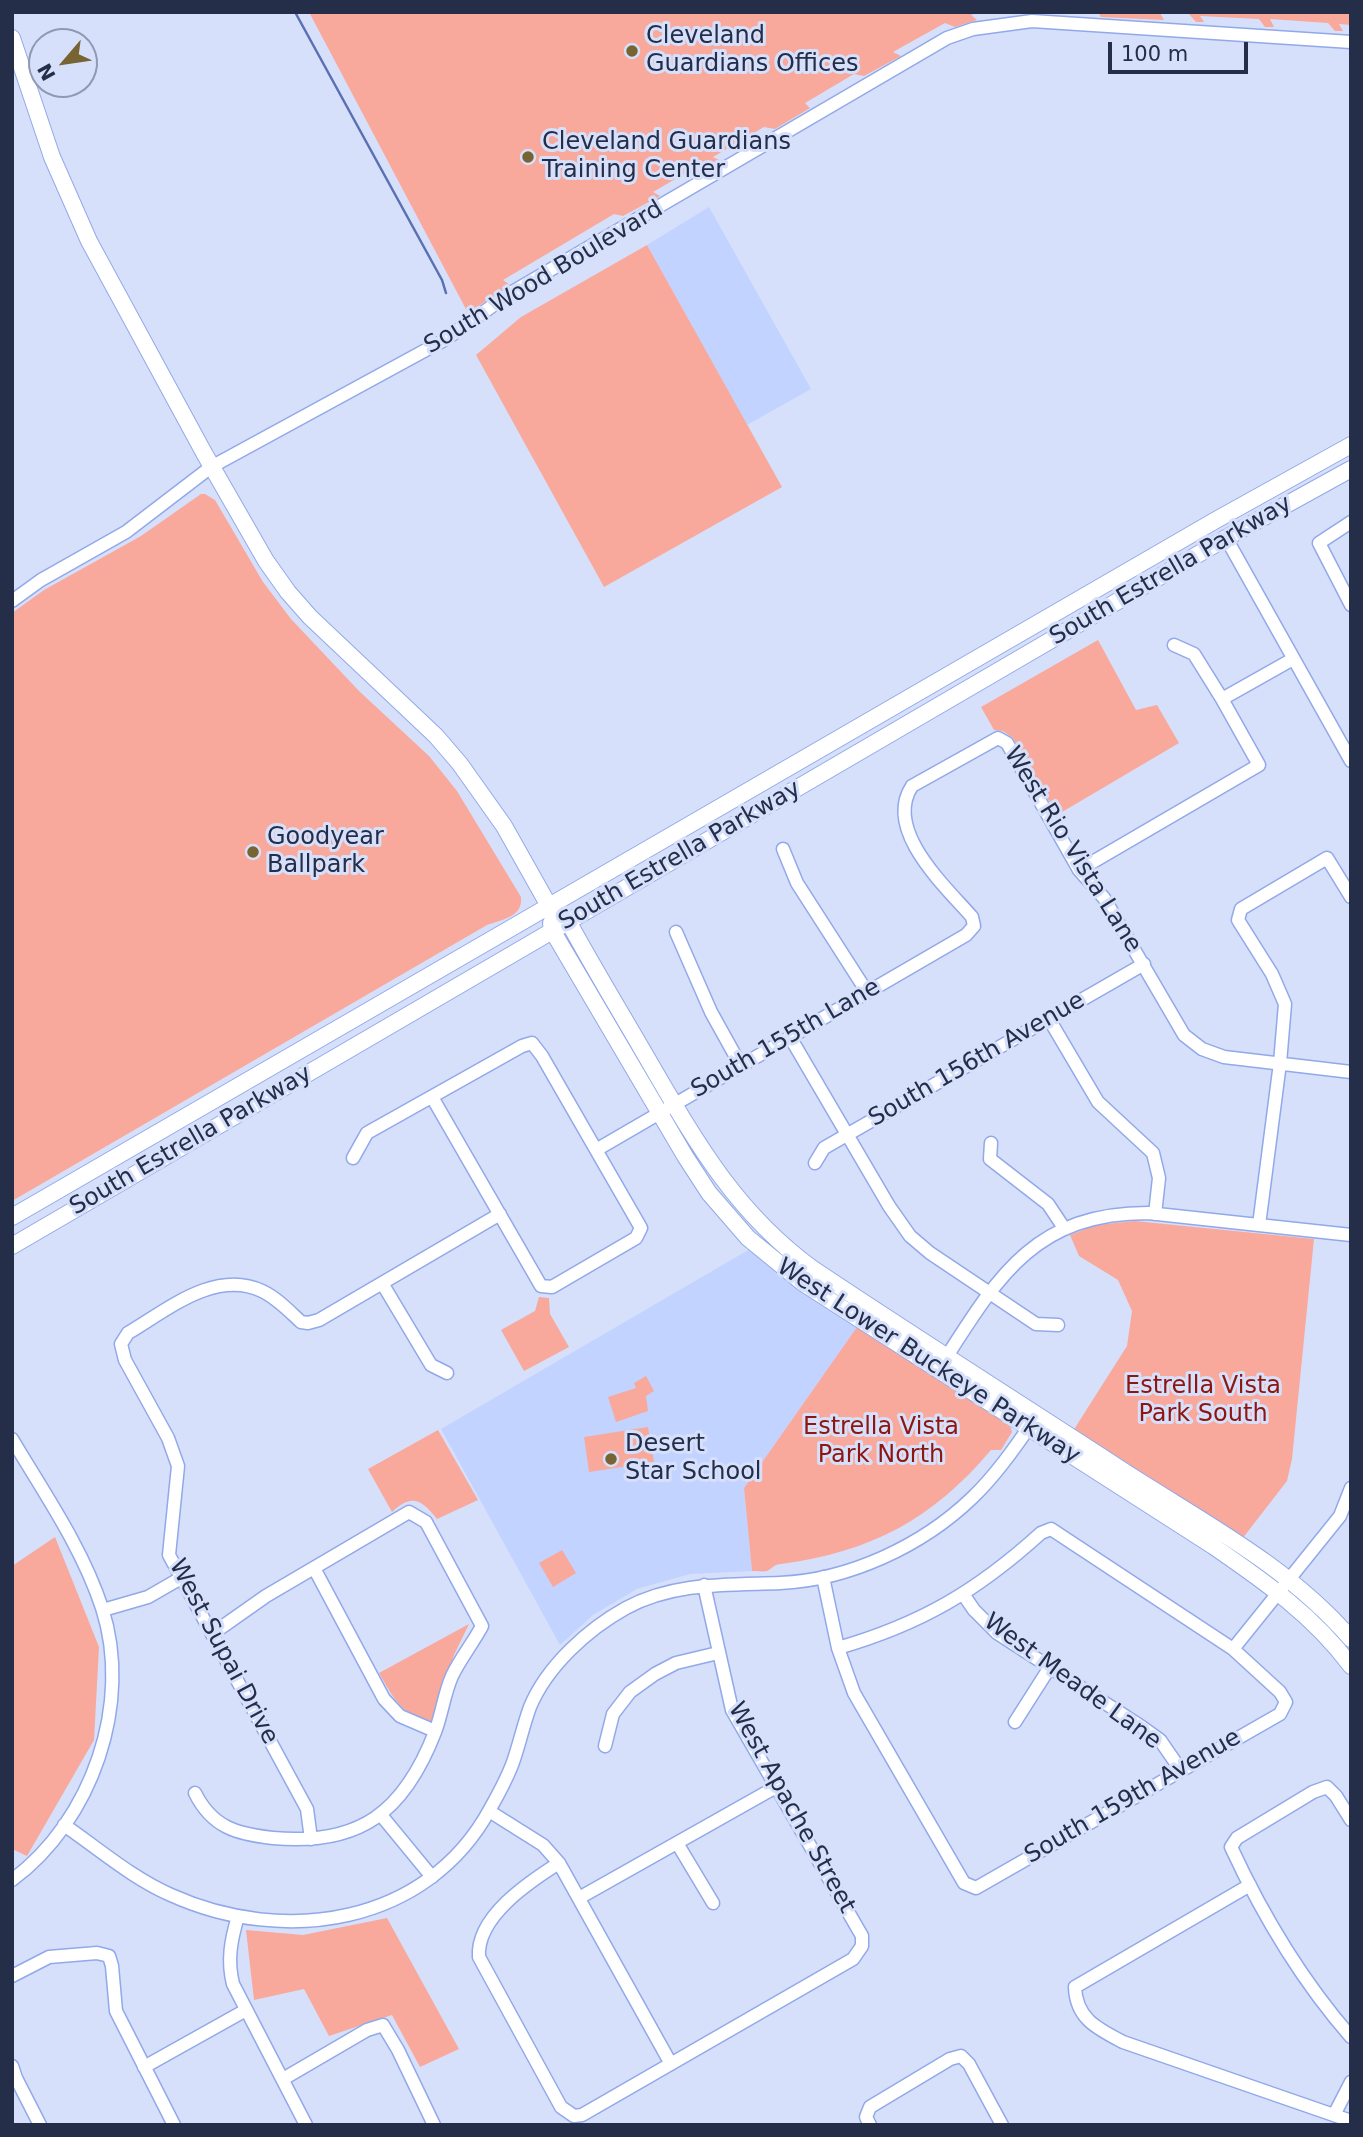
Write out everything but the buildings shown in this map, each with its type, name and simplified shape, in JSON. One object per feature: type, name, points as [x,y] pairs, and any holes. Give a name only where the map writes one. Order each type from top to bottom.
[{"type":"main road","name":"West Lower Buckeye Parkway","points":[[12,38],[52,157],[75,211],[211,467],[265,561],[288,592],[335,644],[436,736],[460,764],[503,826],[550,906],[568,921],[674,1104],[723,1181],[753,1216],[791,1253],[1126,1472],[1250,1549],[1351,1667]]},
{"type":"main road","name":"South Estrella Parkway","points":[[12,1217],[1216,520],[1351,445]]},
{"type":"main road","name":"South Estrella Parkway","points":[[12,1246],[1226,538],[1351,469]]},
{"type":"main road","points":[[1216,520],[1226,538]]},
{"type":"main road","name":"West Lower Buckeye Parkway","points":[[550,906],[552,930],[659,1113],[704,1186],[748,1238],[803,1283],[938,1371],[1213,1546],[1326,1611],[1351,1639]]},
{"type":"street","name":"South Wood Boulevard","points":[[12,601],[41,580],[125,532],[211,467],[446,340],[509,294],[936,43],[962,32],[1002,23],[1032,21],[1351,42]]},
{"type":"street","points":[[1351,522],[1319,543],[1351,605]]},
{"type":"street","points":[[1226,538],[1293,659],[1346,743],[1351,761]]},
{"type":"street","points":[[1079,870],[1259,765],[1194,654],[1174,645]]},
{"type":"street","points":[[1222,699],[1293,659]]},
{"type":"street","points":[[1346,743],[1351,734]]},
{"type":"street","name":"West Rio Vista Lane","points":[[974,926],[972,917],[913,844],[905,817],[907,795],[912,786],[998,738],[1007,743],[1079,870],[1104,898],[1184,1035],[1202,1049],[1224,1057],[1351,1072]]},
{"type":"street","points":[[783,849],[797,883],[867,992]]},
{"type":"street","points":[[1259,1225],[1285,1004],[1272,974],[1238,920],[1241,909],[1327,858],[1351,897]]},
{"type":"street","name":"South 155th Lane","points":[[596,1150],[966,935],[974,926]]},
{"type":"street","points":[[676,932],[711,1012],[741,1066]]},
{"type":"street","name":"South 156th Avenue","points":[[815,1163],[824,1148],[1144,964]]},
{"type":"street","points":[[1049,1019],[1098,1102],[1153,1153],[1159,1178],[1155,1214]]},
{"type":"street","points":[[790,1037],[897,1219],[910,1236],[930,1254],[1036,1324],[1058,1325]]},
{"type":"street","points":[[353,1158],[367,1133],[522,1046],[532,1044],[542,1056],[641,1227],[636,1238],[552,1287],[541,1286],[432,1097]]},
{"type":"street","points":[[990,1143],[990,1159],[1048,1204],[1065,1228]]},
{"type":"street","points":[[447,1373],[432,1365],[382,1283],[500,1214]]},
{"type":"street","points":[[938,1371],[1013,1264],[1065,1228],[1108,1214],[1155,1214],[1351,1235]]},
{"type":"street","name":"West Supai Drive","points":[[311,1839],[307,1809],[169,1555],[178,1466],[168,1438],[125,1360],[121,1344],[128,1333],[199,1291],[239,1283],[264,1292],[301,1322],[308,1323],[319,1320],[382,1283]]},
{"type":"street","points":[[64,1825],[146,1882],[169,1894],[238,1916],[272,1922],[318,1922],[400,1899],[432,1877],[469,1841],[489,1811],[512,1765],[531,1705],[567,1654],[592,1631],[630,1606],[661,1594],[704,1585],[784,1582],[823,1577],[878,1559],[940,1525],[980,1490],[1002,1465],[1038,1414]]},
{"type":"street","points":[[12,1438],[83,1560],[103,1610],[112,1681],[106,1730],[90,1780],[64,1825],[40,1856],[12,1880]]},
{"type":"street","points":[[823,1577],[838,1648],[909,1624],[963,1594],[1004,1566],[1041,1533],[1051,1529],[1233,1649],[1340,1516],[1351,1488]]},
{"type":"street","points":[[195,1793],[204,1810],[220,1824],[263,1837],[311,1839],[350,1832],[381,1815],[414,1780],[435,1731],[452,1676],[482,1626],[426,1522],[409,1512],[266,1596],[212,1634]]},
{"type":"street","points":[[1340,1516],[1351,1527]]},
{"type":"street","points":[[314,1568],[384,1699],[400,1716],[435,1731]]},
{"type":"street","points":[[103,1610],[148,1597],[181,1578]]},
{"type":"street","name":"West Apache Street","points":[[670,2064],[853,1959],[862,1946],[862,1936],[732,1710],[704,1585]]},
{"type":"street","name":"West Meade Lane","points":[[963,1594],[974,1610],[997,1633],[1160,1740],[1180,1769]]},
{"type":"street","name":"South 159th Avenue","points":[[838,1648],[854,1693],[964,1883],[976,1888],[1280,1714],[1286,1702],[1280,1692],[1233,1649]]},
{"type":"street","points":[[605,1746],[613,1714],[630,1692],[654,1674],[676,1663],[718,1653]]},
{"type":"street","points":[[1015,1722],[1050,1667]]},
{"type":"street","points":[[579,1898],[776,1787]]},
{"type":"street","points":[[1351,1821],[1328,1787],[1313,1792],[1237,1838],[1231,1847],[1250,1885],[1318,1997],[1351,2037]]},
{"type":"street","points":[[489,1811],[543,1845],[559,1863],[670,2064],[582,2115],[574,2116],[561,2107],[479,1958],[478,1946],[485,1928],[522,1887],[559,1863]]},
{"type":"street","points":[[381,1815],[432,1877]]},
{"type":"street","points":[[677,1843],[713,1903]]},
{"type":"street","points":[[1250,1885],[1075,1987],[1075,2001],[1093,2027],[1123,2042],[1351,2121]]},
{"type":"street","points":[[238,1916],[231,1942],[229,1967],[233,1984],[306,2125]]},
{"type":"street","points":[[12,1976],[48,1958],[97,1953],[109,1956],[116,2011],[174,2125]]},
{"type":"street","points":[[144,2067],[246,2011]]},
{"type":"street","points":[[282,2078],[367,2030],[383,2025],[434,2125]]},
{"type":"street","points":[[868,2118],[870,2107],[950,2059],[961,2056],[969,2064],[1002,2125]]},
{"type":"street","points":[[12,2066],[40,2125]]},
{"type":"street","points":[[1334,2115],[1351,2082]]},
{"type":"shaded area","points":[[709,207],[811,389],[747,425],[647,245]]},
{"type":"shaded area","name":"Desert Star School","points":[[750,1249],[791,1283],[857,1327],[744,1488],[752,1571],[690,1574],[637,1589],[593,1615],[560,1645],[441,1429]]},
{"type":"green space","name":"Cleveland Guardians Training Center","points":[[309,12],[980,12],[971,15],[977,20],[955,27],[945,23],[893,52],[901,56],[864,76],[854,74],[805,103],[810,108],[775,129],[764,127],[713,157],[721,161],[714,166],[703,163],[653,192],[660,196],[623,216],[614,214],[503,280],[510,285],[468,313]]},
{"type":"green space","points":[[1098,12],[1351,12],[1351,25],[1339,24],[1343,31],[1335,31],[1328,23],[1270,19],[1274,27],[1265,27],[1259,19],[1200,16],[1204,22],[1196,22],[1189,14],[1160,13],[1164,20],[1101,17]]},
{"type":"green space","name":"Cleveland Guardians Training Center","points":[[647,245],[782,487],[604,587],[476,355],[521,317]]},
{"type":"green space","name":"Goodyear Ballpark","points":[[201,494],[215,500],[263,582],[291,619],[359,691],[429,756],[457,791],[521,897],[521,904],[511,916],[487,925],[12,1201],[12,613],[44,590],[141,536]]},
{"type":"green space","points":[[1098,640],[1136,710],[1157,705],[1179,743],[1057,815],[1013,738],[1003,731],[994,730],[981,707]]},
{"type":"green space","name":"Estrella Vista Park South","points":[[1135,1221],[1314,1239],[1292,1459],[1287,1481],[1242,1539],[1073,1431],[1127,1346],[1132,1311],[1118,1280],[1079,1256],[1070,1235],[1096,1225]]},
{"type":"green space","points":[[539,1297],[549,1298],[550,1314],[569,1347],[524,1371],[501,1330],[535,1311]]},
{"type":"green space","name":"Estrella Vista Park North","points":[[857,1327],[1005,1422],[1012,1432],[1001,1450],[991,1450],[946,1495],[898,1528],[844,1551],[777,1565],[767,1571],[752,1571],[744,1488]]},
{"type":"green space","points":[[646,1376],[654,1391],[646,1396],[648,1411],[616,1422],[608,1397],[636,1388],[634,1383]]},
{"type":"green space","points":[[648,1427],[654,1462],[589,1472],[584,1437]]},
{"type":"green space","points":[[438,1430],[478,1500],[437,1519],[416,1501],[405,1502],[392,1512],[368,1469]]},
{"type":"green space","points":[[55,1537],[99,1647],[94,1740],[27,1856],[12,1849],[12,1566]]},
{"type":"green space","points":[[562,1550],[576,1573],[553,1587],[539,1563]]},
{"type":"green space","points":[[469,1624],[454,1655],[430,1725],[399,1704],[379,1673]]},
{"type":"green space","points":[[387,1918],[459,2049],[420,2067],[392,2015],[329,2036],[304,1989],[254,2000],[246,1930],[303,1935]]},
{"type":"waterway","points":[[295,12],[442,280],[446,293]]},
{"type":"place","name":"Cleveland Guardians Offices","points":[[632,51]]},
{"type":"place","name":"Cleveland Guardians Training Center","points":[[528,157]]},
{"type":"place","name":"Goodyear Ballpark","points":[[253,852]]},
{"type":"place","name":"Desert Star School","points":[[611,1459]]}]
